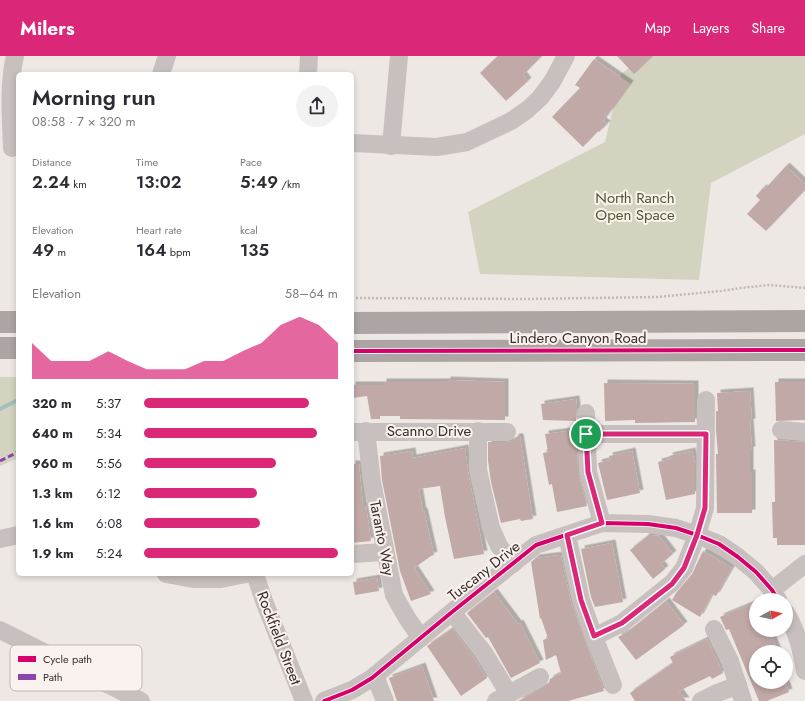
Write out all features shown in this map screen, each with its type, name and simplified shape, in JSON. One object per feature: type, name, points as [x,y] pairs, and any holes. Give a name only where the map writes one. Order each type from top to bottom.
[{"type":"main road","name":"Lindero Canyon Road","points":[[354,323],[805,321]]},
{"type":"main road","points":[[0,322],[16,322]]},
{"type":"main road","points":[[0,348],[16,348]]},
{"type":"main road","name":"Lindero Canyon Road","points":[[354,351],[805,350]]},
{"type":"street","points":[[10,148],[12,67],[15,56]]},
{"type":"street","points":[[162,72],[167,56]]},
{"type":"street","points":[[308,72],[310,56]]},
{"type":"street","points":[[391,146],[399,56]]},
{"type":"street","points":[[354,143],[437,147],[467,142],[511,121],[527,110],[540,98],[552,82],[566,56]]},
{"type":"street","points":[[594,636],[622,623],[672,584],[684,568],[697,535],[705,508],[706,400]]},
{"type":"street","points":[[586,412],[588,472],[602,523]]},
{"type":"street","points":[[781,430],[805,432]]},
{"type":"street","name":"Scanno Drive","points":[[359,431],[507,432]]},
{"type":"street","name":"Taranto Way","points":[[359,431],[372,482],[384,552],[394,595],[407,618],[421,638]]},
{"type":"street","points":[[478,431],[478,470],[491,528],[499,546],[513,564]]},
{"type":"street","points":[[586,434],[706,434]]},
{"type":"street","name":"Tuscany Drive","points":[[324,701],[352,690],[375,676],[536,545],[602,523],[648,524],[676,528],[697,535],[718,544],[738,557],[756,572],[773,593]]},
{"type":"street","points":[[0,539],[16,535]]},
{"type":"street","points":[[567,535],[581,600],[613,685]]},
{"type":"street","points":[[354,554],[384,552]]},
{"type":"street","points":[[777,593],[805,564]]},
{"type":"street","points":[[177,576],[193,579],[221,579],[236,576]]},
{"type":"street","name":"Rockfield Street","points":[[256,576],[264,601],[304,701]]},
{"type":"street","points":[[452,612],[484,653],[503,698],[540,677]]},
{"type":"street","points":[[793,627],[803,652],[805,671]]},
{"type":"street","points":[[701,701],[715,694],[741,693],[730,661],[714,629]]},
{"type":"street","points":[[0,630],[30,645]]},
{"type":"street","points":[[375,676],[385,701]]},
{"type":"street","points":[[121,691],[141,701]]},
{"type":"path","points":[[354,298],[527,299],[649,297],[769,285],[805,288]]},
{"type":"green space","name":"North Ranch Open Space","points":[[645,56],[805,56],[805,134],[711,183],[699,280],[480,274],[468,212],[605,142],[621,74]]},
{"type":"green space","points":[[0,377],[16,377],[16,459],[0,466]]},
{"type":"building","points":[[498,56],[542,56],[523,75],[528,81],[506,101],[480,73]]},
{"type":"building","points":[[617,56],[653,56],[634,74]]},
{"type":"building","points":[[594,59],[630,84],[603,121],[607,124],[583,147],[552,117],[580,88],[575,85]]},
{"type":"building","points":[[786,166],[805,184],[805,190],[766,231],[747,214],[760,200],[756,196],[763,188],[765,189]]},
{"type":"building","points":[[447,380],[505,382],[505,420],[400,419],[400,416],[380,416],[380,419],[371,419],[367,396],[354,398],[354,385],[383,385],[383,382],[447,382]]},
{"type":"building","points":[[775,382],[805,382],[805,420],[776,421]]},
{"type":"building","points":[[604,383],[695,384],[695,422],[635,423],[635,420],[605,421]]},
{"type":"building","points":[[750,391],[752,422],[750,422],[752,450],[750,450],[750,473],[752,473],[752,513],[717,513],[717,393]]},
{"type":"building","points":[[576,399],[576,421],[543,420],[541,404]]},
{"type":"building","points":[[576,430],[578,473],[587,506],[557,512],[552,484],[549,485],[543,453],[548,452],[545,434]]},
{"type":"building","points":[[516,437],[520,437],[533,519],[521,521],[520,519],[501,523],[491,482],[488,460],[488,442],[513,441]]},
{"type":"building","points":[[774,440],[805,442],[805,545],[777,545],[777,538],[773,538],[772,502],[775,502]]},
{"type":"building","points":[[465,448],[468,472],[484,554],[454,559],[440,486],[419,489],[434,555],[414,568],[431,594],[411,601],[400,571],[382,480],[380,456],[412,451],[413,458]]},
{"type":"building","points":[[632,451],[640,493],[607,500],[598,463],[610,460],[609,456]]},
{"type":"building","points":[[692,451],[695,464],[695,494],[666,500],[658,462],[670,459],[669,456]]},
{"type":"building","points":[[354,464],[359,464],[363,506],[366,506],[371,541],[354,543]]},
{"type":"building","points":[[649,535],[659,536],[673,554],[661,564],[665,569],[653,579],[630,550]]},
{"type":"building","points":[[612,543],[623,602],[595,607],[591,597],[581,549]]},
{"type":"building","points":[[703,551],[732,568],[716,596],[712,594],[700,617],[672,600],[692,574]]},
{"type":"building","points":[[561,555],[571,603],[604,691],[568,701],[518,701],[545,686],[549,683],[550,679],[561,673],[556,655],[546,660],[543,640],[548,638],[541,618],[540,619],[531,562],[536,558]]},
{"type":"building","points":[[377,578],[379,591],[355,595],[353,582]]},
{"type":"building","points":[[494,592],[518,624],[520,623],[540,663],[511,678],[488,637],[486,638],[467,613]]},
{"type":"building","points":[[666,601],[684,625],[636,660],[618,637],[629,631]]},
{"type":"building","points":[[749,605],[749,637],[772,637],[775,645],[749,645],[749,677],[729,629],[726,630],[720,617]]},
{"type":"building","points":[[452,629],[475,659],[487,678],[461,696],[427,646]]},
{"type":"building","points":[[707,639],[723,673],[712,679],[710,676],[679,691],[686,701],[635,701],[630,693],[673,663],[670,657]]},
{"type":"building","points":[[422,666],[434,701],[397,701],[389,678]]},
{"type":"building","points":[[754,689],[788,689],[789,692],[767,701],[759,701]]},
{"type":"waterway","points":[[0,409],[16,401]]},
{"type":"marked path","points":[[0,461],[16,453]]},
{"type":"cycle path","points":[[354,351],[805,350]]},
{"type":"cycle path","points":[[324,701],[352,690],[372,678],[536,545],[602,523],[648,524],[676,528],[697,535],[719,544],[738,557],[756,572],[774,593]]},
{"type":"route","points":[[586,434],[706,434],[705,508],[697,535],[684,568],[672,584],[622,623],[594,636],[581,600],[567,535],[602,523],[588,472],[586,434]]}]
